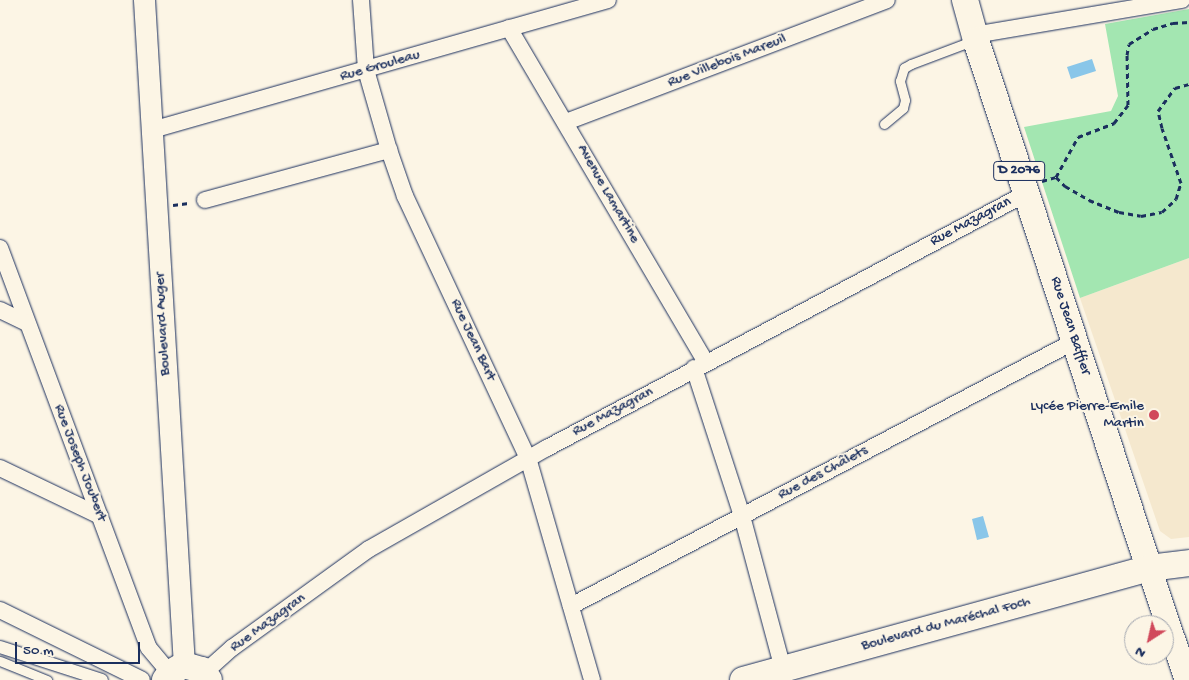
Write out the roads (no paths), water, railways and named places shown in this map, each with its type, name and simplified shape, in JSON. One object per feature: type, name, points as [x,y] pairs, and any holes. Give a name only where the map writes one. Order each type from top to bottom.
[{"type":"main road","name":"Rue Jean Baffier","points":[[965,0],[975,37],[1186,680]]},
{"type":"main road","name":"Boulevard du Maréchal Foch","points":[[743,680],[1149,568],[1189,563]]},
{"type":"street","name":"Boulevard Auger","points":[[144,0],[190,669]]},
{"type":"street","name":"Rue Jean Bart","points":[[361,0],[366,70],[405,196],[528,458],[592,680]]},
{"type":"street","name":"Rue Grouleau","points":[[152,130],[608,0]]},
{"type":"street","name":"Rue Villebois Mareuil","points":[[566,122],[887,0]]},
{"type":"street","points":[[975,37],[1182,0]]},
{"type":"street","name":"Avenue Lamartine","points":[[509,28],[566,122],[700,365],[783,669]]},
{"type":"street","points":[[205,200],[390,150]]},
{"type":"street","name":"Rue Mazagran","points":[[190,669],[369,548],[528,458],[700,365],[1027,193]]},
{"type":"street","name":"Rue Joseph Joubert","points":[[0,248],[148,647],[190,669]]},
{"type":"street","points":[[0,310],[27,323]]},
{"type":"street","name":"Rue des Châlets","points":[[571,606],[1075,341]]},
{"type":"street","points":[[0,468],[100,516]]},
{"type":"street","points":[[0,610],[142,680]]},
{"type":"street","points":[[0,647],[102,680]]},
{"type":"lane","points":[[884,124],[903,108],[905,100],[900,81],[904,68],[975,37]]},
{"type":"lane","points":[[0,661],[47,680]]},
{"type":"water","points":[[1092,59],[1096,71],[1071,79],[1067,67]]},
{"type":"water","points":[[983,516],[989,537],[977,540],[972,519]]},
{"type":"place","name":"Lycée Pierre-Emile Martin","points":[[1154,415]]}]
